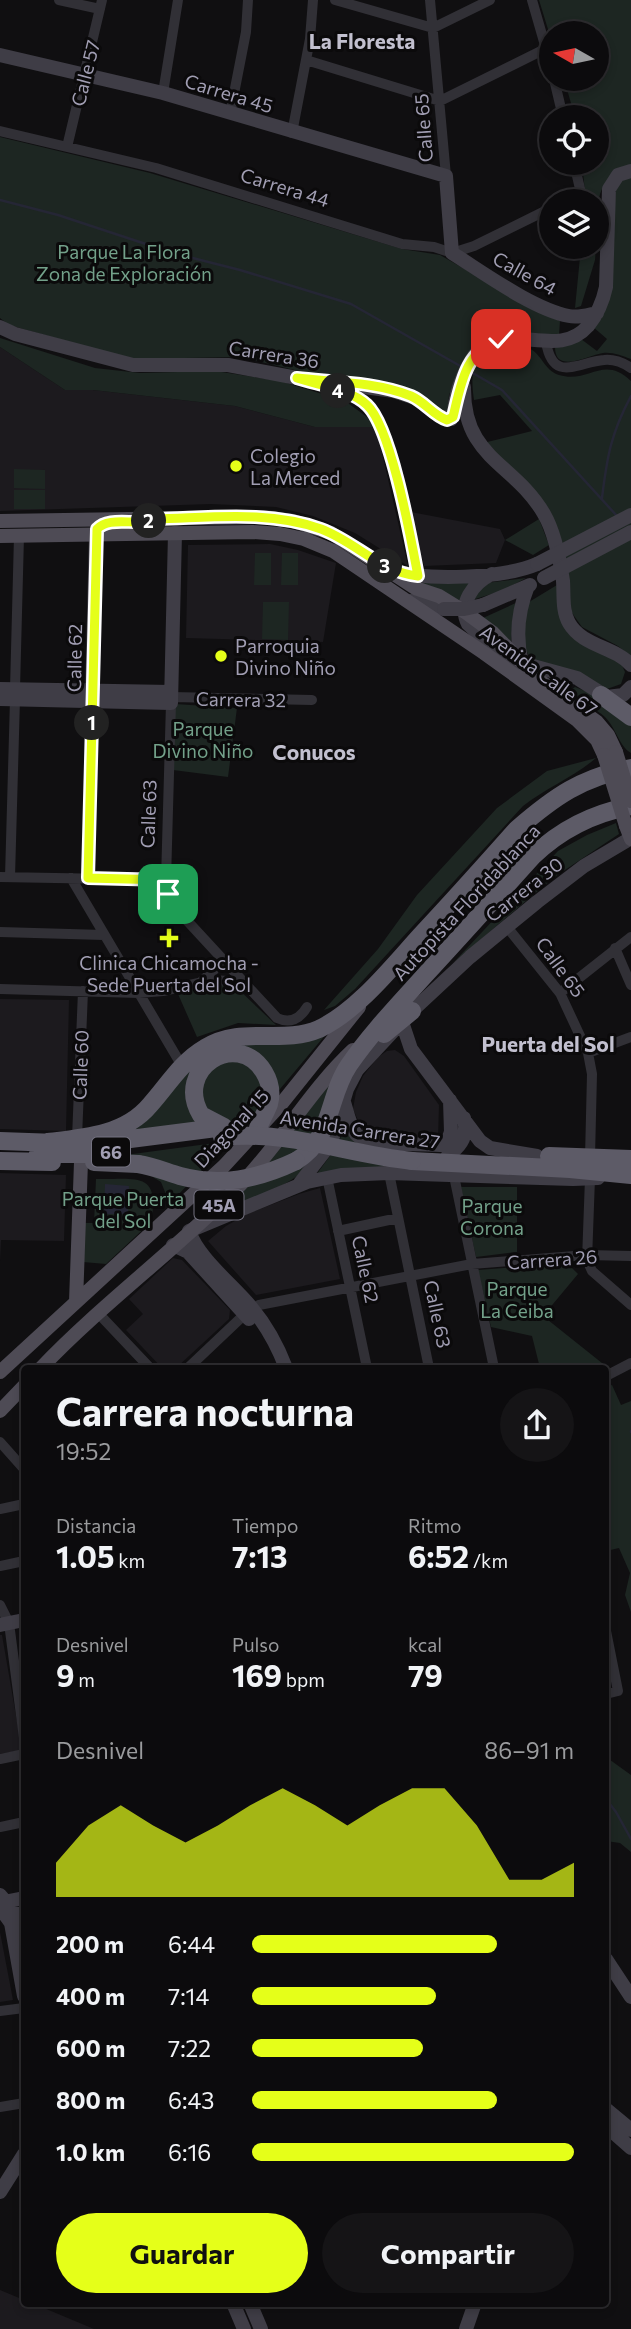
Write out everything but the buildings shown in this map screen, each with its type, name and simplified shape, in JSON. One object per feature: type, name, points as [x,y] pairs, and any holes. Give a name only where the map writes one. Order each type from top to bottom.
[{"type":"highway","points":[[601,695],[631,717]]},
{"type":"highway","name":"Autopista Floridablanca","points":[[48,1142],[108,1133],[141,1114],[182,1066],[202,1049],[226,1038],[244,1035],[291,1035],[317,1029],[338,1017],[381,980],[531,817],[580,783],[631,768]]},
{"type":"highway","name":"Autopista Floridablanca","points":[[349,1064],[381,1034],[542,847],[569,828],[631,804]]},
{"type":"highway","points":[[0,1161],[138,1164],[196,1179],[224,1181],[261,1175],[296,1161],[313,1148],[321,1136],[337,1087],[349,1064],[407,1017]]},
{"type":"highway","points":[[223,1132],[201,1115],[193,1093],[196,1078],[205,1065],[217,1056],[232,1053],[254,1060],[268,1079],[269,1102],[258,1128]]},
{"type":"highway","name":"Avenida Carrera 27","points":[[0,1153],[92,1154],[223,1132]]},
{"type":"highway","name":"Avenida Carrera 27","points":[[0,1141],[86,1144],[223,1132],[287,1137],[366,1155],[631,1175]]},
{"type":"highway","name":"Avenida Carrera 27","points":[[412,1157],[448,1155],[631,1158]]},
{"type":"main road","name":"Carrera 45","points":[[0,55],[163,93],[446,176]]},
{"type":"main road","points":[[631,171],[618,175],[609,189],[606,211],[607,266],[590,315],[571,333],[549,341],[501,339],[481,348],[467,370],[465,405],[475,439],[529,494],[546,518],[560,564],[565,613],[570,625],[585,639],[621,656],[631,665]]},
{"type":"main road","name":"Calle 65","points":[[446,176],[453,253]]},
{"type":"main road","name":"Calle 64","points":[[453,253],[534,303],[569,316],[590,315]]},
{"type":"main road","name":"Carrera 36","points":[[0,327],[15,334],[133,365],[228,365],[401,393],[422,402],[447,420],[453,417],[456,396],[467,370]]},
{"type":"main road","points":[[379,563],[395,571],[418,576],[514,572],[537,565],[631,515]]},
{"type":"main road","name":"Avenida Calle 67","points":[[0,521],[253,517],[293,521],[331,533],[415,589],[439,596],[465,612],[492,632],[539,680],[602,728],[630,835]]},
{"type":"main road","points":[[99,529],[155,519]]},
{"type":"main road","name":"Avenida Calle 67","points":[[0,536],[99,529],[175,533],[263,533],[304,539],[333,551],[403,597],[588,729],[610,753],[631,804]]},
{"type":"main road","name":"Calle 62","points":[[92,696],[99,529]]},
{"type":"main road","points":[[403,597],[444,609],[484,605],[544,578],[631,531]]},
{"type":"main road","name":"Calle 63","points":[[171,697],[175,533]]},
{"type":"main road","points":[[493,574],[474,586],[465,612],[468,624],[537,691]]},
{"type":"main road","points":[[528,586],[519,622],[522,663],[578,678],[601,695],[617,697],[631,687]]},
{"type":"main road","points":[[565,698],[566,686],[578,678]]},
{"type":"main road","points":[[7,694],[171,697]]},
{"type":"main road","name":"Carrera 30","points":[[189,1231],[296,1186],[311,1171],[331,1143],[344,1100],[357,1070],[381,1034],[407,1017],[507,927],[568,877],[630,835]]},
{"type":"main road","name":"Diagonal 15","points":[[1,1368],[224,1166],[334,1040],[381,980]]},
{"type":"main road","points":[[407,1017],[411,1049]]},
{"type":"main road","points":[[381,1034],[411,1049],[464,1116],[480,1141],[490,1148],[537,1156]]},
{"type":"main road","name":"Diagonal 15","points":[[44,1365],[240,1184],[332,1071],[381,1034]]},
{"type":"main road","points":[[344,1100],[358,1136],[391,1143],[440,1145],[447,1143],[451,1132],[449,1098]]},
{"type":"main road","points":[[448,1155],[463,1139],[466,1131],[464,1116]]},
{"type":"main road","name":"Calle 63","points":[[389,1174],[391,1143]]},
{"type":"main road","points":[[76,1302],[81,1162]]},
{"type":"main road","name":"Avenida Carrera 27","points":[[296,1186],[327,1177],[357,1174],[590,1178],[631,1175]]},
{"type":"main road","points":[[189,1231],[197,1246],[275,1343],[285,1365]]},
{"type":"main road","points":[[173,1245],[188,1252],[249,1312],[275,1365]]},
{"type":"main road","points":[[0,1411],[21,1394]]},
{"type":"main road","points":[[6,1907],[20,1920],[21,1925]]},
{"type":"main road","points":[[6,1907],[21,1980]]},
{"type":"main road","points":[[609,1964],[631,1997]]},
{"type":"main road","points":[[609,2112],[631,2130]]},
{"type":"main road","points":[[609,2129],[631,2148]]},
{"type":"main road","points":[[0,2192],[21,2159]]},
{"type":"main road","points":[[235,2307],[244,2329]]},
{"type":"main road","points":[[252,2307],[261,2329]]},
{"type":"main road","points":[[466,2329],[474,2307]]},
{"type":"main road","points":[[476,2329],[483,2307]]},
{"type":"street","points":[[59,0],[101,5]]},
{"type":"street","points":[[163,93],[178,14],[178,0]]},
{"type":"street","points":[[230,114],[246,32],[248,0]]},
{"type":"street","points":[[292,132],[306,60],[313,0]]},
{"type":"street","points":[[335,0],[433,28],[490,0]]},
{"type":"street","name":"Calle 65","points":[[430,0],[446,176]]},
{"type":"street","points":[[532,0],[539,22]]},
{"type":"street","name":"Calle 57","points":[[67,147],[101,5]]},
{"type":"street","points":[[306,60],[440,101],[539,52]]},
{"type":"street","name":"Carrera 44","points":[[0,131],[156,168],[402,244],[434,247],[453,253]]},
{"type":"street","points":[[453,253],[474,246],[539,214]]},
{"type":"street","points":[[549,341],[551,360],[558,366],[576,368],[600,360],[611,360],[631,368]]},
{"type":"street","points":[[297,378],[356,398],[368,406],[379,420],[389,450],[418,576]]},
{"type":"street","points":[[19,536],[7,694],[5,877],[166,880]]},
{"type":"street","name":"Calle 62","points":[[88,878],[92,696]]},
{"type":"street","name":"Carrera 32","points":[[171,697],[312,700]]},
{"type":"street","name":"Calle 63","points":[[171,697],[166,880],[168,894],[174,906],[273,1014],[283,1021],[294,1020],[307,1007]]},
{"type":"street","points":[[71,878],[182,1066]]},
{"type":"street","name":"Calle 65","points":[[507,927],[560,993],[588,1053],[592,1074],[590,1157]]},
{"type":"street","points":[[0,932],[104,935]]},
{"type":"street","points":[[560,993],[631,937]]},
{"type":"street","points":[[615,948],[631,985]]},
{"type":"street","points":[[201,981],[214,970],[220,957]]},
{"type":"street","points":[[0,989],[139,993],[163,991],[201,981],[244,982]]},
{"type":"street","name":"Calle 60","points":[[77,1138],[83,991]]},
{"type":"street","points":[[588,1053],[631,1037]]},
{"type":"street","name":"Calle 63","points":[[389,1174],[428,1365]]},
{"type":"street","points":[[454,1176],[493,1365]]},
{"type":"street","name":"Calle 62","points":[[327,1177],[366,1365]]},
{"type":"street","points":[[590,1178],[587,1255],[592,1271],[631,1305]]},
{"type":"street","points":[[338,1231],[398,1218]]},
{"type":"street","name":"Carrera 26","points":[[249,1312],[259,1305],[472,1264],[587,1255],[631,1256]]},
{"type":"street","points":[[191,1365],[249,1312]]},
{"type":"street","points":[[98,1313],[147,1365]]},
{"type":"street","points":[[609,1374],[631,1363]]},
{"type":"street","points":[[0,1442],[21,1466]]},
{"type":"street","points":[[0,1509],[21,1505]]},
{"type":"street","points":[[0,1566],[21,1562]]},
{"type":"street","points":[[0,1605],[21,1700]]},
{"type":"street","points":[[609,1646],[618,1691],[609,1693]]},
{"type":"street","points":[[0,1759],[21,1755]]},
{"type":"street","points":[[0,1827],[21,1823]]},
{"type":"street","points":[[0,2011],[21,2008]]},
{"type":"street","points":[[0,2107],[21,2104]]},
{"type":"shaded area","name":"Colegio La Merced","points":[[0,347],[65,390],[93,390],[235,406],[315,427],[376,427],[408,566],[355,533],[313,516],[276,507],[211,504],[0,511]]},
{"type":"shaded area","points":[[411,512],[500,529],[505,540],[496,563],[424,566]]},
{"type":"shaded area","points":[[270,544],[336,563],[323,642],[186,638],[188,545]]},
{"type":"shaded area","points":[[0,999],[69,1000],[66,1131],[0,1129]]},
{"type":"shaded area","points":[[395,1050],[404,1056],[439,1105],[438,1139],[365,1136],[353,1109],[356,1092],[363,1076],[378,1057],[387,1051]]},
{"type":"shaded area","points":[[0,1173],[66,1175],[64,1241],[1,1240],[0,1261]]},
{"type":"shaded area","points":[[320,1188],[340,1279],[256,1295],[208,1241],[247,1214]]},
{"type":"shaded area","points":[[173,1258],[182,1260],[230,1310],[229,1319],[179,1365],[159,1365],[126,1330],[143,1314],[129,1299]]},
{"type":"shaded area","points":[[0,1635],[2,1635],[21,1750],[0,1754]]},
{"type":"shaded area","points":[[0,1932],[13,2000],[0,2002]]},
{"type":"shaded area","points":[[0,2290],[21,2299],[21,2307],[42,2307],[94,2329],[0,2329]]},
{"type":"green space","points":[[539,0],[631,0],[631,165],[611,178],[602,189],[585,189],[583,175],[609,175],[609,105],[572,105],[567,91],[609,91],[609,21],[545,21]]},
{"type":"green space","name":"Parque La Flora Zona de Exploración","points":[[0,137],[150,173],[402,249],[440,255],[560,321],[559,335],[507,332],[491,335],[462,364],[449,395],[447,415],[383,383],[303,372],[240,357],[130,359],[9,325],[0,318]]},
{"type":"green space","points":[[631,177],[631,359],[607,353],[566,362],[556,355],[555,347],[581,339],[597,351],[607,339],[592,326],[603,313],[616,190],[621,181]]},
{"type":"green space","points":[[580,259],[595,259],[581,306],[575,308]]},
{"type":"green space","points":[[0,338],[95,368],[140,373],[215,371],[280,381],[345,401],[376,427],[315,427],[235,406],[93,390],[65,390],[0,347]]},
{"type":"green space","points":[[499,346],[531,349],[549,369],[559,375],[570,377],[612,370],[631,381],[631,657],[618,646],[582,627],[572,613],[558,536],[483,443],[532,431],[500,395],[474,400],[472,382],[475,367],[483,355]]},
{"type":"green space","points":[[14,469],[45,470],[45,489],[14,488]]},
{"type":"green space","points":[[14,490],[45,490],[45,509],[14,509]]},
{"type":"green space","points":[[539,519],[549,545],[533,555],[505,540]]},
{"type":"green space","points":[[255,553],[271,553],[271,585],[254,585]]},
{"type":"green space","points":[[282,553],[298,553],[298,585],[281,585]]},
{"type":"green space","points":[[526,578],[504,590],[469,601],[486,583]]},
{"type":"green space","points":[[474,582],[463,602],[455,603],[418,583]]},
{"type":"green space","points":[[557,585],[560,611],[621,663],[625,672],[621,684],[607,689],[534,661],[529,655],[525,648],[524,633],[529,602]]},
{"type":"green space","points":[[263,602],[289,602],[288,640],[262,639]]},
{"type":"green space","points":[[518,602],[512,629],[511,643],[483,618]]},
{"type":"green space","points":[[575,687],[590,693],[631,725],[631,753],[623,746],[605,717],[573,694],[572,689]]},
{"type":"green space","name":"Parque Divino Niño","points":[[175,704],[237,708],[228,777],[173,770]]},
{"type":"green space","points":[[596,758],[523,806],[355,989],[335,1006],[324,1010],[378,949],[417,895],[497,808],[547,771]]},
{"type":"green space","points":[[616,823],[619,834],[553,878],[453,963],[558,851]]},
{"type":"green space","points":[[227,985],[237,988],[276,1025],[238,1023],[197,1037],[178,994],[196,987]]},
{"type":"green space","points":[[327,1033],[275,1095],[268,1065],[254,1052],[201,1063],[205,1123],[114,1137],[193,1064],[232,1044]]},
{"type":"green space","points":[[227,1058],[252,1064],[265,1091],[256,1113],[177,1196],[167,1197],[161,1182],[118,1156],[222,1142],[200,1096],[207,1070]]},
{"type":"green space","points":[[335,1077],[323,1137],[310,1164],[276,1189],[222,1211]]},
{"type":"green space","points":[[346,1121],[388,1146],[385,1168],[316,1175],[338,1145]]},
{"type":"green space","name":"Parque Puerta del Sol","points":[[96,1179],[142,1181],[152,1193],[151,1222],[106,1264],[83,1262],[85,1223],[94,1223]]},
{"type":"green space","name":"Parque Corona","points":[[461,1187],[517,1187],[517,1252],[476,1257]]},
{"type":"green space","name":"Parque La Ceiba","points":[[567,1263],[578,1274],[543,1316],[604,1365],[539,1365],[532,1336],[491,1327],[478,1270]]},
{"type":"green space","points":[[612,1385],[621,1405],[631,1401],[631,1612],[625,1595],[630,1573],[619,1548],[609,1550],[609,1386]]},
{"type":"green space","points":[[609,1759],[631,1775],[631,1852],[620,1843],[609,1841]]},
{"type":"water","points":[[105,1184],[129,1186],[128,1214],[104,1214]]},
{"type":"waterway","points":[[0,200],[351,304],[462,367]]},
{"type":"waterway","points":[[471,372],[502,390],[617,516]]},
{"type":"waterway","points":[[602,498],[611,446],[631,396]]},
{"type":"waterway","points":[[609,1803],[631,1839]]},
{"type":"place","name":"Colegio La Merced","points":[[236,466]]},
{"type":"place","name":"Parroquia Divino Niño","points":[[221,656]]},
{"type":"place","name":"Clinica Chicamocha - Sede Puerta del Sol","points":[[169,938]]},
{"type":"district","name":"La Floresta","points":[[362,40]]},
{"type":"district","name":"Conucos","points":[[314,751]]},
{"type":"district","name":"Puerta del Sol","points":[[548,1043]]},
{"type":"route","points":[[168,894],[166,880],[88,878],[97,529],[106,523],[142,523],[155,519],[284,519],[331,533],[388,568],[418,576],[389,450],[379,420],[368,406],[356,398],[297,378],[401,393],[422,402],[447,420],[453,417],[455,401],[468,365],[481,348],[501,339]]}]
